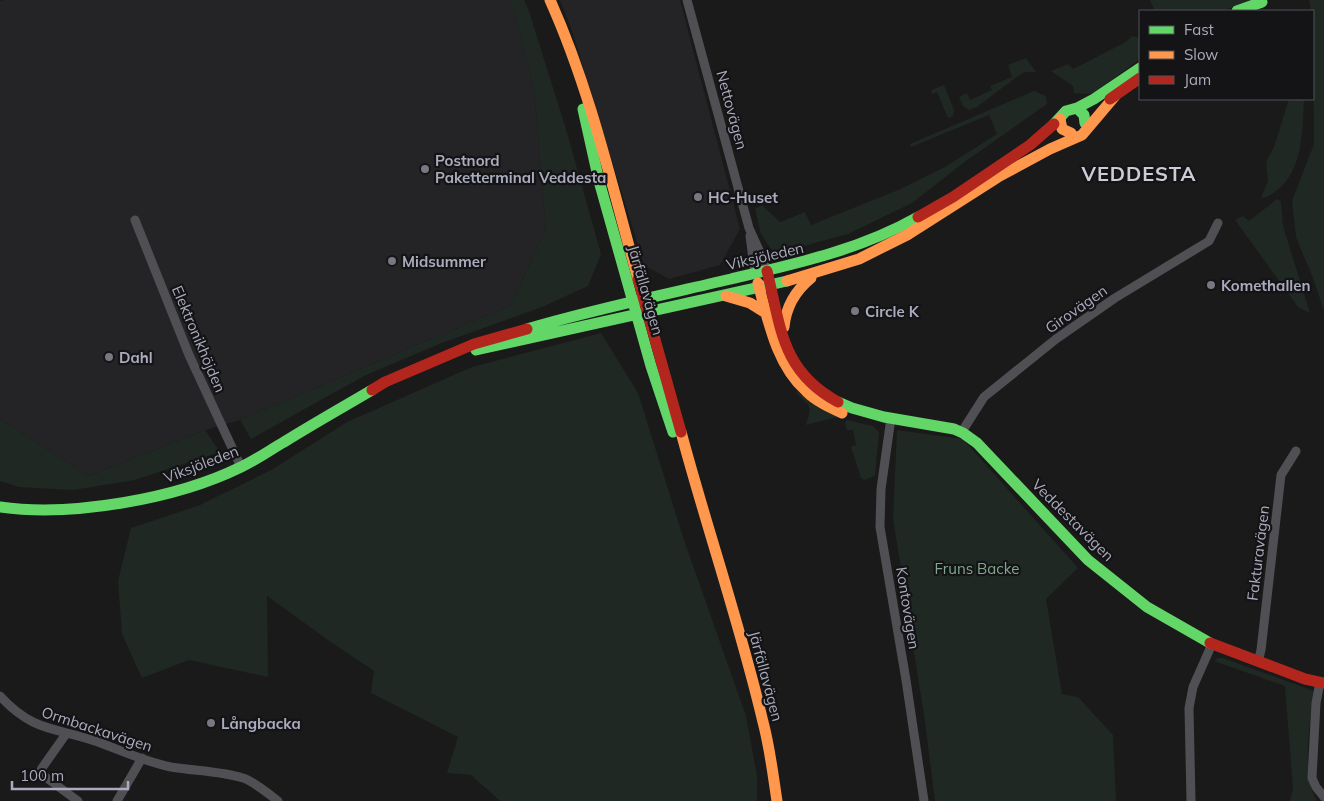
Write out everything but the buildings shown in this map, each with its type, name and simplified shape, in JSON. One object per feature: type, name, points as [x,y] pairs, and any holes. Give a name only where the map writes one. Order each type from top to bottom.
[{"type":"main road","name":"Järfällavägen","points":[[550,0],[563,29],[592,117],[638,300],[741,637],[762,716],[777,795],[781,801]]},
{"type":"main road","points":[[1240,10],[1264,1]]},
{"type":"main road","points":[[1248,10],[1264,1]]},
{"type":"main road","points":[[1076,108],[1083,113],[1084,123],[1080,130],[1071,133],[1063,129],[1060,124],[1060,119],[1066,111],[1076,108],[1106,92],[1139,69]]},
{"type":"main road","name":"Viksjöleden","points":[[1084,123],[1100,105],[1139,79]]},
{"type":"main road","name":"Viksjöleden","points":[[998,177],[1050,149],[1082,136],[1115,96]]},
{"type":"main road","name":"Viksjöleden","points":[[0,507],[60,509],[104,505],[157,496],[206,481],[240,467],[385,382],[495,337],[638,300],[761,273],[834,253],[900,227],[953,197],[1030,145],[1060,119]]},
{"type":"main road","name":"Viksjöleden","points":[[447,356],[815,275],[859,259],[908,235],[998,177],[1039,146],[1071,133]]},
{"type":"main road","name":"Veddestavägen","points":[[761,273],[790,355],[802,375],[825,396],[846,407],[962,432],[977,443],[1088,560],[1147,607],[1212,644],[1305,679],[1322,682]]},
{"type":"main road","points":[[784,339],[784,316],[789,301],[799,288],[815,275]]},
{"type":"main road","name":"Veddestavägen","points":[[765,287],[766,313],[774,342],[784,365],[796,381],[823,405],[847,414],[870,419],[891,418]]},
{"type":"main road","points":[[724,296],[750,303],[766,313]]},
{"type":"street","name":"Nettovägen","points":[[687,0],[749,228],[763,259],[761,273]]},
{"type":"street","name":"Elektronikhöjden","points":[[135,220],[189,355],[240,467]]},
{"type":"street","name":"Girovägen","points":[[962,432],[984,397],[1056,340],[1115,298],[1208,241],[1218,222]]},
{"type":"street","name":"Kontovägen","points":[[891,418],[881,489],[880,527],[905,670],[924,801]]},
{"type":"street","name":"Fakturavägen","points":[[1258,662],[1282,475],[1296,451]]},
{"type":"street","points":[[1191,801],[1189,708],[1193,687],[1212,644]]},
{"type":"street","name":"Veddestavägen","points":[[1322,682],[1316,703],[1312,778],[1324,797]]},
{"type":"street","name":"Ormbackavägen","points":[[0,696],[31,722],[47,729],[95,741],[170,766],[245,778],[278,801]]},
{"type":"street","points":[[66,734],[40,773],[78,801]]},
{"type":"street","points":[[117,801],[142,758]]},
{"type":"shaded area","points":[[508,0],[513,8],[534,89],[546,229],[511,305],[240,420],[205,430],[89,476],[0,419],[0,1]]},
{"type":"shaded area","points":[[560,0],[680,0],[740,229],[720,265],[669,279],[644,265],[572,31]]},
{"type":"green space","points":[[508,0],[524,0],[529,11],[568,136],[601,254],[588,286],[542,307],[442,343],[366,375],[251,439],[240,420],[511,305],[546,229],[534,89],[513,8]]},
{"type":"green space","points":[[1150,0],[1254,0],[1225,10],[1155,10]]},
{"type":"green space","points":[[1309,0],[1324,0],[1324,311],[1296,237],[1292,201],[1314,144],[1314,10],[1311,10]]},
{"type":"green space","points":[[1132,36],[1139,38],[1139,60],[1095,92],[1089,94],[1074,93],[1073,86],[1051,71],[1068,64],[1073,69],[1126,42]]},
{"type":"green space","points":[[1026,58],[1036,72],[1025,72],[1018,76],[977,107],[969,110],[963,106],[959,97],[967,93],[970,100],[992,90],[990,86],[1012,77],[1008,65]]},
{"type":"green space","points":[[944,85],[954,110],[953,116],[948,118],[937,92],[932,94],[931,90]]},
{"type":"green space","points":[[1034,91],[1046,96],[1047,104],[966,161],[912,203],[848,234],[789,250],[772,251],[761,234],[755,209],[762,205],[780,222],[805,212],[811,225],[898,190],[945,167],[997,134],[989,115],[911,147],[910,144]]},
{"type":"green space","points":[[1289,100],[1304,100],[1302,137],[1296,162],[1284,183],[1275,192],[1261,198],[1268,181],[1266,162],[1274,147]]},
{"type":"green space","points":[[1277,199],[1281,202],[1283,226],[1310,313],[1298,307],[1235,220],[1243,216],[1249,221]]},
{"type":"green space","points":[[601,333],[638,393],[684,540],[746,716],[757,776],[757,801],[500,801],[471,775],[447,773],[458,737],[371,693],[374,671],[267,596],[268,677],[189,660],[142,678],[122,634],[118,581],[131,528],[200,505],[273,469],[347,422],[472,367]]},
{"type":"green space","points":[[795,390],[811,403],[838,417],[806,425],[809,407]]},
{"type":"green space","points":[[0,419],[89,476],[205,430],[220,452],[135,480],[73,490],[19,487],[0,481]]},
{"type":"green space","points":[[847,420],[873,426],[879,432],[875,476],[864,480],[861,478],[851,447],[856,445],[853,430],[847,430],[845,423]]},
{"type":"green space","name":"Fruns Backe","points":[[897,430],[963,439],[1078,568],[1046,599],[1062,694],[1078,697],[1113,735],[1116,801],[935,801],[925,722],[893,518]]},
{"type":"green space","points":[[1218,658],[1223,658],[1314,691],[1309,732],[1308,763],[1312,790],[1317,801],[1290,801],[1293,789],[1285,686],[1214,661]]},
{"type":"traffic: fast","points":[[1240,10],[1262,2]]},
{"type":"traffic: fast","points":[[1054,124],[1066,111],[1077,108],[1094,99],[1139,69]]},
{"type":"traffic: fast","points":[[1077,108],[1084,115],[1085,123]]},
{"type":"traffic: fast","points":[[583,109],[599,181],[651,366],[673,432]]},
{"type":"traffic: fast","points":[[527,329],[827,255],[896,229],[918,217]]},
{"type":"traffic: fast","points":[[476,350],[787,281]]},
{"type":"traffic: fast","points":[[0,507],[28,509],[91,507],[123,503],[186,488],[247,464],[372,390]]},
{"type":"traffic: fast","points":[[838,402],[884,417],[954,429],[963,433],[977,443],[1088,560],[1147,607],[1210,643]]},
{"type":"traffic: slow","points":[[550,0],[589,103],[638,279]]},
{"type":"traffic: slow","points":[[787,281],[859,259],[907,235],[998,177],[1050,149],[1082,135],[1115,96]]},
{"type":"traffic: slow","points":[[1060,119],[1062,129],[1071,133]]},
{"type":"traffic: slow","points":[[784,327],[792,300],[800,288],[811,278]]},
{"type":"traffic: slow","points":[[758,283],[774,341],[787,368],[810,395],[842,413]]},
{"type":"traffic: slow","points":[[726,296],[750,303],[766,313]]},
{"type":"traffic: slow","points":[[681,432],[754,685],[768,742],[777,801]]},
{"type":"traffic: jam","points":[[1110,99],[1139,79]]},
{"type":"traffic: jam","points":[[918,217],[953,197],[1030,145],[1054,124]]},
{"type":"traffic: jam","points":[[767,271],[786,346],[794,362],[819,390],[838,402]]},
{"type":"traffic: jam","points":[[638,279],[681,432]]},
{"type":"traffic: jam","points":[[372,390],[385,382],[474,344],[527,329]]},
{"type":"traffic: jam","points":[[1210,643],[1305,679],[1324,683]]},
{"type":"place","name":"Postnord Paketterminal Veddesta","points":[[425,169]]},
{"type":"place","name":"HC-Huset","points":[[698,197]]},
{"type":"place","name":"Midsummer","points":[[392,261]]},
{"type":"place","name":"Komethallen","points":[[1211,285]]},
{"type":"place","name":"Circle K","points":[[855,311]]},
{"type":"place","name":"Dahl","points":[[109,357]]},
{"type":"place","name":"Långbacka","points":[[211,723]]},
{"type":"district","name":"VEDDESTA","points":[[1139,173]]}]
